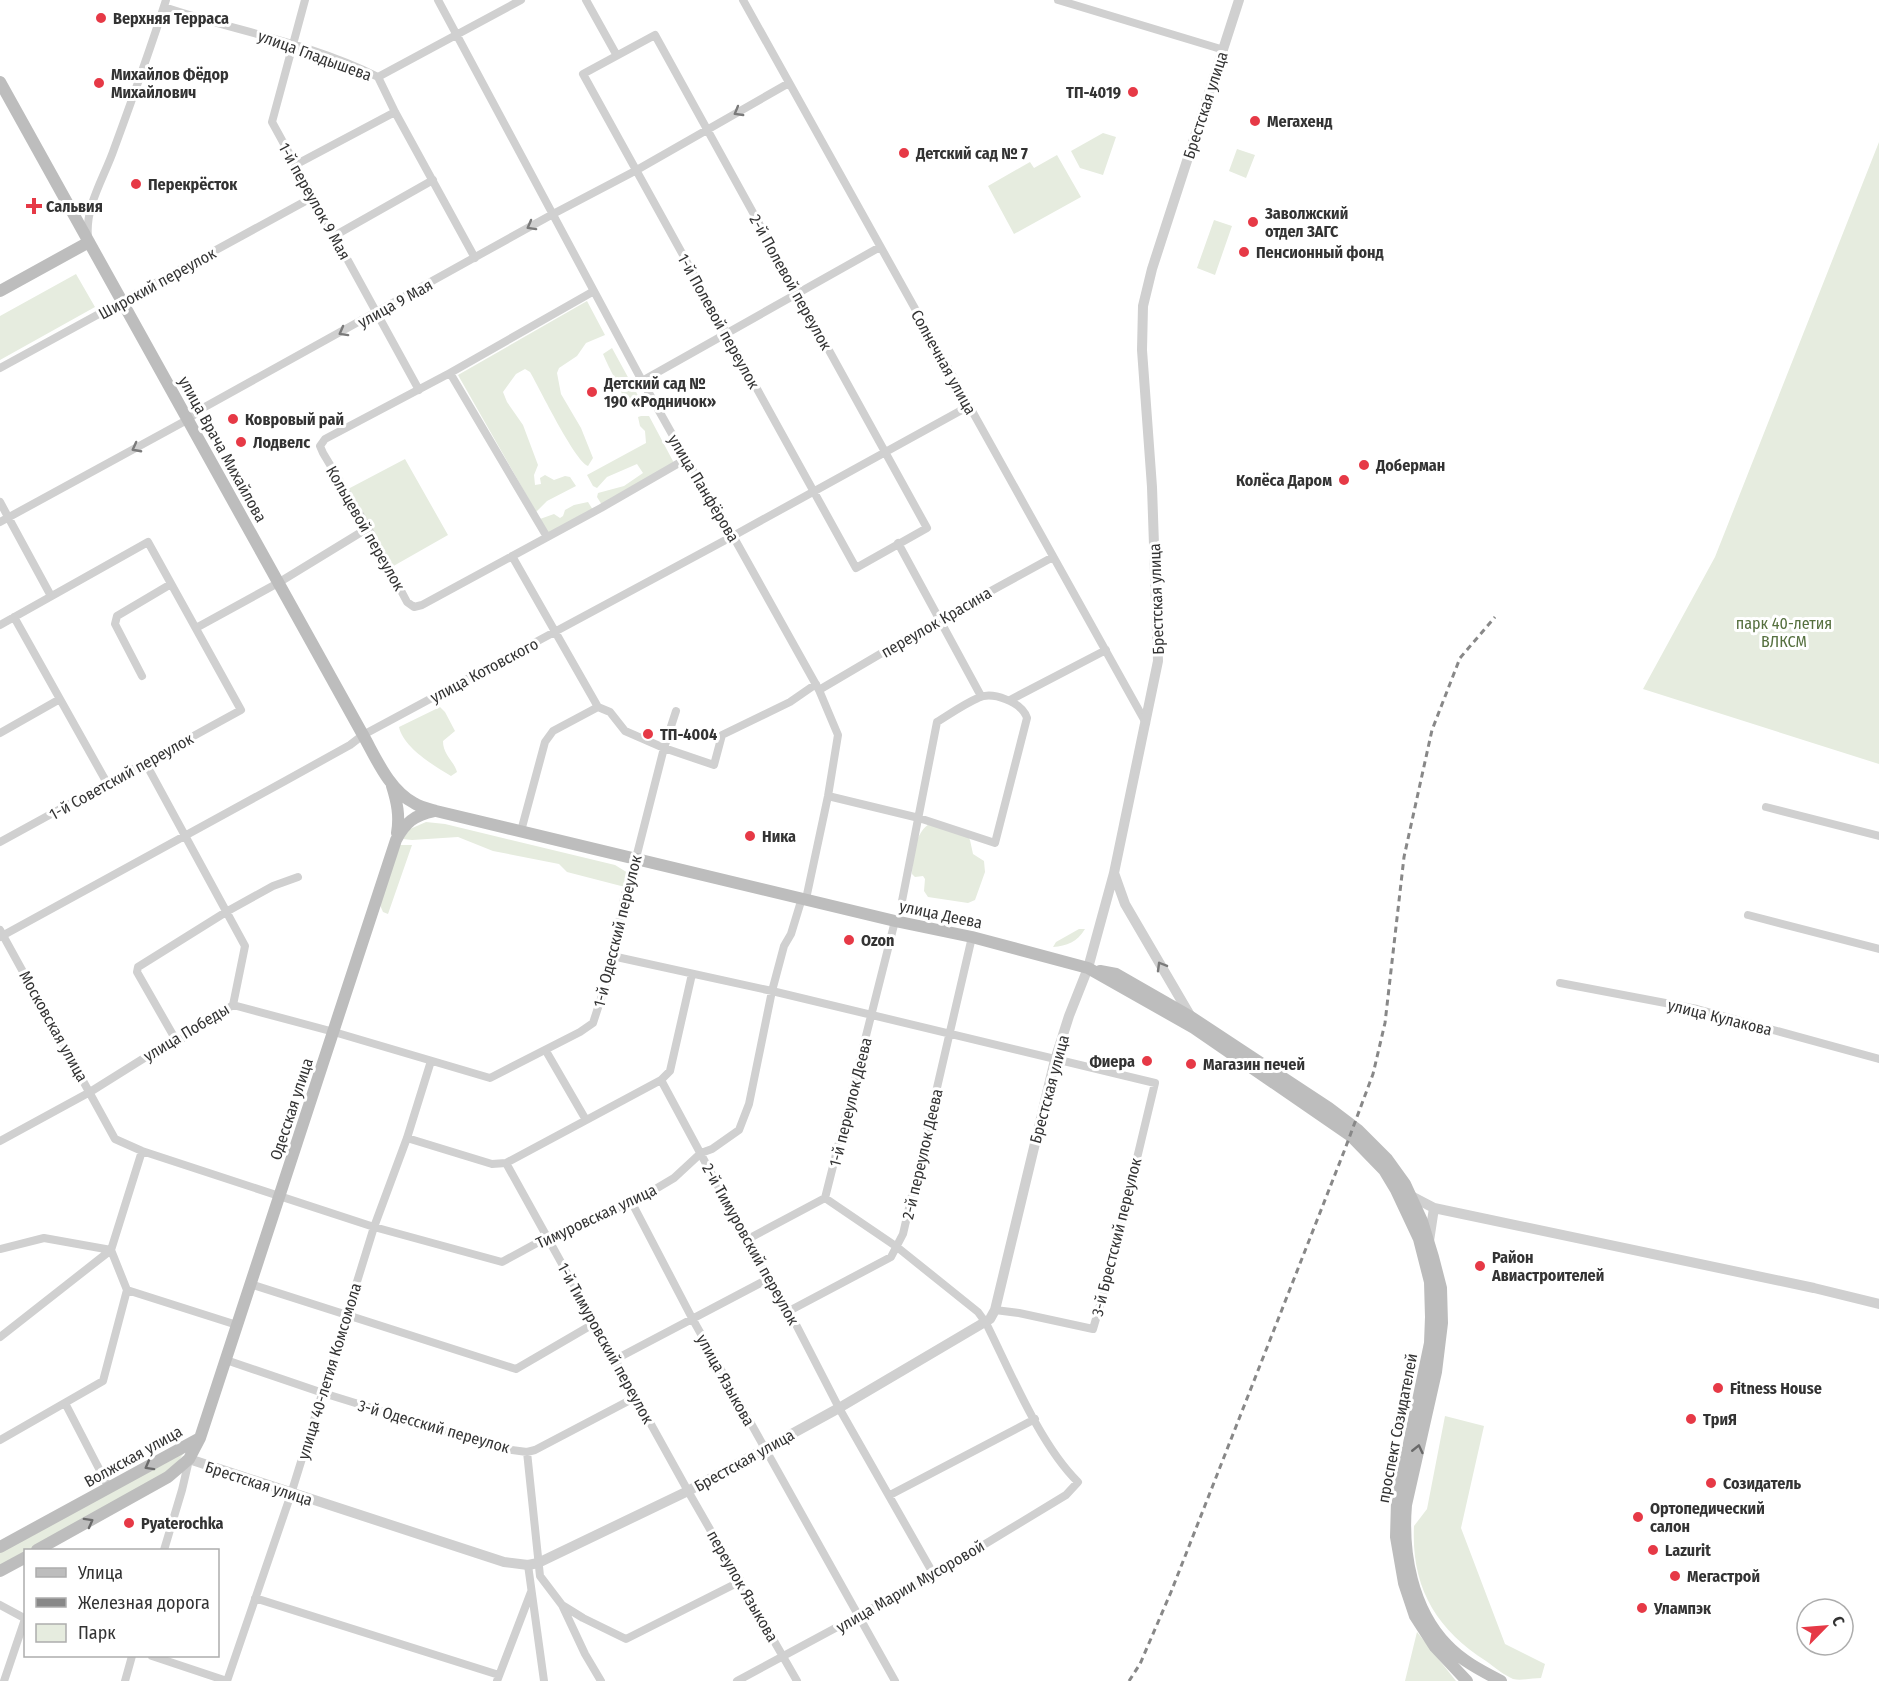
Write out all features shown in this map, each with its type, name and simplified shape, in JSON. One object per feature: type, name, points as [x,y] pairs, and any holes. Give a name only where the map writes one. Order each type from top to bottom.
[{"type":"main road","name":"улица Врача Михайлова","points":[[0,82],[363,735],[392,783],[414,804],[436,811]]},
{"type":"main road","points":[[0,291],[89,242]]},
{"type":"main road","points":[[392,783],[399,813],[396,840]]},
{"type":"main road","name":"улица Деева","points":[[436,811],[895,921],[972,937],[1088,968],[1194,1028],[1319,1112],[1351,1136],[1384,1170]]},
{"type":"main road","name":"Одесская улица","points":[[200,1438],[396,840],[403,827],[411,819],[436,811]]},
{"type":"main road","points":[[1088,968],[1116,974],[1191,1017],[1329,1108],[1358,1130],[1387,1159],[1405,1184],[1428,1241],[1441,1288],[1442,1323],[1436,1372],[1406,1505],[1404,1523],[1408,1561],[1422,1607],[1433,1627],[1447,1645],[1466,1661],[1501,1681]]},
{"type":"main road","name":"проспект Созидателей","points":[[1384,1170],[1419,1239],[1431,1296],[1430,1343],[1397,1501],[1396,1537],[1400,1568],[1407,1596],[1422,1628],[1435,1647],[1467,1681]]},
{"type":"main road","name":"Волжская улица","points":[[42,1549],[168,1478],[189,1459],[200,1438]]},
{"type":"main road","name":"Волжская улица","points":[[0,1547],[200,1438]]},
{"type":"main road","points":[[0,1571],[24,1558]]},
{"type":"street","name":"1-й переулок 9 Мая","points":[[305,0],[272,122],[419,390]]},
{"type":"street","name":"улица Панфёрова","points":[[438,0],[455,36],[642,381],[818,687],[838,735],[828,796],[804,898]]},
{"type":"street","name":"улица Гладышева","points":[[165,3],[356,66],[378,77],[521,0]]},
{"type":"street","points":[[586,0],[616,54]]},
{"type":"street","name":"Солнечная улица","points":[[743,0],[1146,723]]},
{"type":"street","points":[[1058,0],[1224,50]]},
{"type":"street","name":"Брестская улица","points":[[189,1459],[504,1562],[533,1564],[688,1491],[839,1408],[986,1323],[995,1310],[1055,1060],[1088,968],[1114,873],[1158,661],[1152,487],[1142,350],[1143,306],[1152,268],[1239,0]]},
{"type":"street","points":[[89,242],[87,222],[91,204],[106,173],[165,3]]},
{"type":"street","name":"2-й Полевой переулок","points":[[616,54],[655,35],[927,528],[898,543]]},
{"type":"street","name":"1-й Полевой переулок","points":[[616,54],[583,74],[856,568],[898,543]]},
{"type":"street","points":[[378,77],[475,258]]},
{"type":"street","name":"улица 9 Мая","points":[[0,522],[187,420],[203,408],[553,214],[635,171],[789,83]]},
{"type":"street","points":[[295,165],[395,112]]},
{"type":"street","points":[[334,236],[433,180]]},
{"type":"street","name":"Широкий переулок","points":[[0,368],[313,197]]},
{"type":"street","points":[[642,381],[880,247]]},
{"type":"street","name":"Кольцевой переулок","points":[[594,291],[450,373],[325,439],[320,446],[368,528],[407,602],[414,607],[422,605],[548,537],[686,459]]},
{"type":"street","points":[[450,373],[548,537]]},
{"type":"street","name":"улица Котовского","points":[[1,934],[185,836],[350,745],[363,735],[969,406]]},
{"type":"street","points":[[0,502],[51,596]]},
{"type":"street","points":[[0,625],[148,542],[196,628],[279,583],[368,528]]},
{"type":"street","points":[[898,543],[981,696]]},
{"type":"street","points":[[512,556],[598,707],[553,731],[545,742],[521,831]]},
{"type":"street","name":"переулок Красина","points":[[598,707],[610,712],[624,731],[714,765],[722,735],[818,687],[1053,557]]},
{"type":"street","points":[[142,676],[115,624],[117,616],[171,584]]},
{"type":"street","points":[[14,617],[107,783]]},
{"type":"street","name":"1-й Советский переулок","points":[[0,842],[241,710],[196,628]]},
{"type":"street","points":[[1010,700],[1106,650]]},
{"type":"street","points":[[828,796],[919,818],[995,843],[1027,718],[1025,710],[1010,700],[981,696],[937,722],[919,818],[902,901]]},
{"type":"street","points":[[0,733],[60,699]]},
{"type":"street","name":"1-й Одесский переулок","points":[[233,1005],[490,1078],[546,1051],[593,1023],[608,977],[624,898],[676,711]]},
{"type":"street","name":"улица Победы","points":[[0,1141],[90,1092],[165,1045],[177,1042],[233,1005],[245,946],[145,762]]},
{"type":"street","points":[[1766,807],[1879,837]]},
{"type":"street","points":[[1114,873],[1125,904],[1191,1017]]},
{"type":"street","points":[[177,1042],[137,972],[138,967],[226,912],[273,886],[298,877]]},
{"type":"street","name":"Тимуровская улица","points":[[279,1196],[374,1227],[502,1262],[548,1238],[632,1203],[674,1178],[701,1153],[712,1149],[739,1130],[749,1104],[772,991],[784,946],[791,934],[804,898]]},
{"type":"street","points":[[1748,915],[1879,949]]},
{"type":"street","name":"1-й переулок Деева","points":[[825,1198],[895,921]]},
{"type":"street","name":"Московская улица","points":[[1,934],[115,1139],[142,1151]]},
{"type":"street","name":"2-й переулок Деева","points":[[897,1247],[903,1234],[972,937]]},
{"type":"street","points":[[612,956],[772,991],[1055,1060]]},
{"type":"street","points":[[407,1138],[492,1164],[506,1163],[661,1080],[670,1071],[692,974]]},
{"type":"street","name":"улица Кулакова","points":[[1560,983],[1697,1009],[1879,1059]]},
{"type":"street","points":[[546,1051],[586,1119]]},
{"type":"street","name":"улица 40-летия Комсомола","points":[[227,1681],[291,1494],[374,1227],[407,1138],[430,1060]]},
{"type":"street","name":"3-й Брестский переулок","points":[[995,1310],[1018,1312],[1093,1329],[1110,1270],[1155,1083],[1055,1060]]},
{"type":"street","name":"2-й Тимуровский переулок","points":[[661,1080],[768,1279],[789,1311],[839,1408],[934,1575]]},
{"type":"street","points":[[0,1336],[111,1250],[142,1151],[279,1196]]},
{"type":"street","name":"1-й Тимуровский переулок","points":[[506,1163],[688,1491]]},
{"type":"street","points":[[1411,1196],[1434,1208],[1814,1288],[1879,1304]]},
{"type":"street","points":[[747,1239],[825,1198],[897,1247],[978,1312],[986,1323],[1035,1419],[890,1495]]},
{"type":"street","name":"улица Языкова","points":[[632,1203],[764,1449],[895,1681]]},
{"type":"street","points":[[1428,1241],[1434,1208]]},
{"type":"street","points":[[0,1249],[44,1238],[111,1250]]},
{"type":"street","points":[[789,1311],[891,1257],[897,1247]]},
{"type":"street","points":[[0,1440],[103,1380],[127,1290],[111,1250]]},
{"type":"street","points":[[616,1359],[768,1279]]},
{"type":"street","points":[[250,1284],[516,1370],[595,1323]]},
{"type":"street","points":[[127,1290],[237,1325]]},
{"type":"street","name":"3-й Одесский переулок","points":[[226,1360],[323,1393],[504,1449],[527,1452],[562,1437],[636,1397]]},
{"type":"street","points":[[65,1403],[109,1488]]},
{"type":"street","name":"улица Марии Мусоровой","points":[[737,1681],[934,1575],[1066,1495],[1078,1482],[1064,1468],[1035,1419]]},
{"type":"street","points":[[527,1452],[533,1564],[532,1590],[544,1681]]},
{"type":"street","points":[[165,1549],[189,1459]]},
{"type":"street","name":"переулок Языкова","points":[[688,1491],[797,1681]]},
{"type":"street","points":[[533,1564],[562,1605],[585,1654],[602,1681]]},
{"type":"street","points":[[562,1605],[626,1639],[741,1581]]},
{"type":"street","points":[[255,1598],[498,1678],[532,1590]]},
{"type":"street","points":[[0,1605],[24,1618]]},
{"type":"street","points":[[3,1681],[24,1624]]},
{"type":"street","points":[[125,1681],[132,1657]]},
{"type":"street","points":[[155,1657],[227,1681]]},
{"type":"green space","points":[[1103,133],[1116,137],[1103,175],[1080,168],[1071,151]]},
{"type":"green space","name":"парк 40-летия ВЛКСМ","points":[[1879,142],[1879,764],[1643,689],[1715,557]]},
{"type":"green space","points":[[1237,149],[1255,155],[1246,178],[1229,171]]},
{"type":"green space","points":[[1057,155],[1081,197],[1014,234],[988,186],[1030,162],[1034,168]]},
{"type":"green space","points":[[1214,220],[1232,226],[1215,275],[1197,268]]},
{"type":"green space","points":[[76,274],[95,307],[0,360],[0,316]]},
{"type":"green space","points":[[587,301],[605,335],[586,343],[577,356],[559,368],[557,373],[561,394],[581,428],[593,458],[588,466],[574,451],[530,372],[525,369],[516,374],[503,392],[523,425],[538,465],[534,475],[535,485],[541,484],[540,478],[545,475],[554,480],[565,476],[570,477],[576,486],[547,501],[536,512],[458,375]]},
{"type":"green space","points":[[612,348],[641,401],[638,406],[626,404],[603,354]]},
{"type":"green space","points":[[649,416],[674,463],[602,505],[597,497],[598,493],[624,486],[643,473],[637,464],[607,477],[597,488],[593,486],[587,475],[646,443],[645,431],[640,426],[638,417]]},
{"type":"green space","points":[[405,459],[448,535],[390,568],[348,489]]},
{"type":"green space","points":[[588,502],[593,510],[549,536],[540,519],[554,514],[560,518],[565,510]]},
{"type":"green space","points":[[440,707],[455,731],[443,741],[443,746],[457,772],[451,776],[413,749],[406,742],[399,727]]},
{"type":"green space","points":[[426,822],[445,824],[615,865],[628,873],[625,887],[567,872],[559,864],[493,851],[458,837],[403,839],[410,829]]},
{"type":"green space","points":[[931,823],[966,834],[973,854],[984,861],[985,872],[975,900],[968,903],[928,897],[924,891],[923,876],[915,877],[912,874],[918,839],[925,827]]},
{"type":"green space","points":[[400,845],[412,845],[388,914],[383,912],[380,905]]},
{"type":"green space","points":[[1079,929],[1085,929],[1075,940],[1063,946],[1053,947],[1056,942]]},
{"type":"green space","points":[[1445,1416],[1484,1426],[1461,1528],[1505,1644],[1545,1664],[1541,1678],[1513,1679],[1468,1649],[1440,1620],[1422,1587],[1414,1548],[1414,1526],[1427,1509]]},
{"type":"green space","points":[[187,1448],[172,1471],[31,1549],[24,1549],[24,1553],[0,1566],[0,1552]]},
{"type":"green space","points":[[1417,1632],[1456,1681],[1405,1681]]},
{"type":"railway","points":[[1129,1681],[1140,1664],[1171,1592],[1373,1074],[1385,1023],[1404,857],[1432,730],[1460,658],[1495,617]]},
{"type":"place","name":"Верхняя Терраса","points":[[101,18]]},
{"type":"place","name":"Михайлов Фёдор Михайлович","points":[[99,83]]},
{"type":"place","name":"ТП-4019","points":[[1133,92]]},
{"type":"place","name":"Мегахенд","points":[[1255,121]]},
{"type":"place","name":"Детский сад № 7","points":[[904,153]]},
{"type":"place","name":"Перекрёсток","points":[[136,184]]},
{"type":"place","name":"Сальвия","points":[[34,206]]},
{"type":"place","name":"Заволжский отдел ЗАГС","points":[[1253,222]]},
{"type":"place","name":"Пенсионный фонд","points":[[1244,252]]},
{"type":"place","name":"Детский сад № 190 «Родничок»","points":[[592,392]]},
{"type":"place","name":"Ковровый рай","points":[[233,419]]},
{"type":"place","name":"Лодвелс","points":[[241,442]]},
{"type":"place","name":"Доберман","points":[[1364,465]]},
{"type":"place","name":"Колёса Даром","points":[[1344,480]]},
{"type":"place","name":"ТП-4004","points":[[648,734]]},
{"type":"place","name":"Ника","points":[[750,836]]},
{"type":"place","name":"Ozon","points":[[849,940]]},
{"type":"place","name":"Фиера","points":[[1147,1061]]},
{"type":"place","name":"Магазин печей","points":[[1191,1064]]},
{"type":"place","name":"Район Авиастроителей","points":[[1480,1266]]},
{"type":"place","name":"Fitness House","points":[[1718,1388]]},
{"type":"place","name":"ТриЯ","points":[[1691,1419]]},
{"type":"place","name":"Созидатель","points":[[1711,1483]]},
{"type":"place","name":"Ортопедический салон","points":[[1638,1517]]},
{"type":"place","name":"Pyaterochka","points":[[129,1523]]},
{"type":"place","name":"Lazurit","points":[[1653,1550]]},
{"type":"place","name":"Мегастрой","points":[[1675,1576]]},
{"type":"place","name":"Улампэк","points":[[1642,1608]]}]
